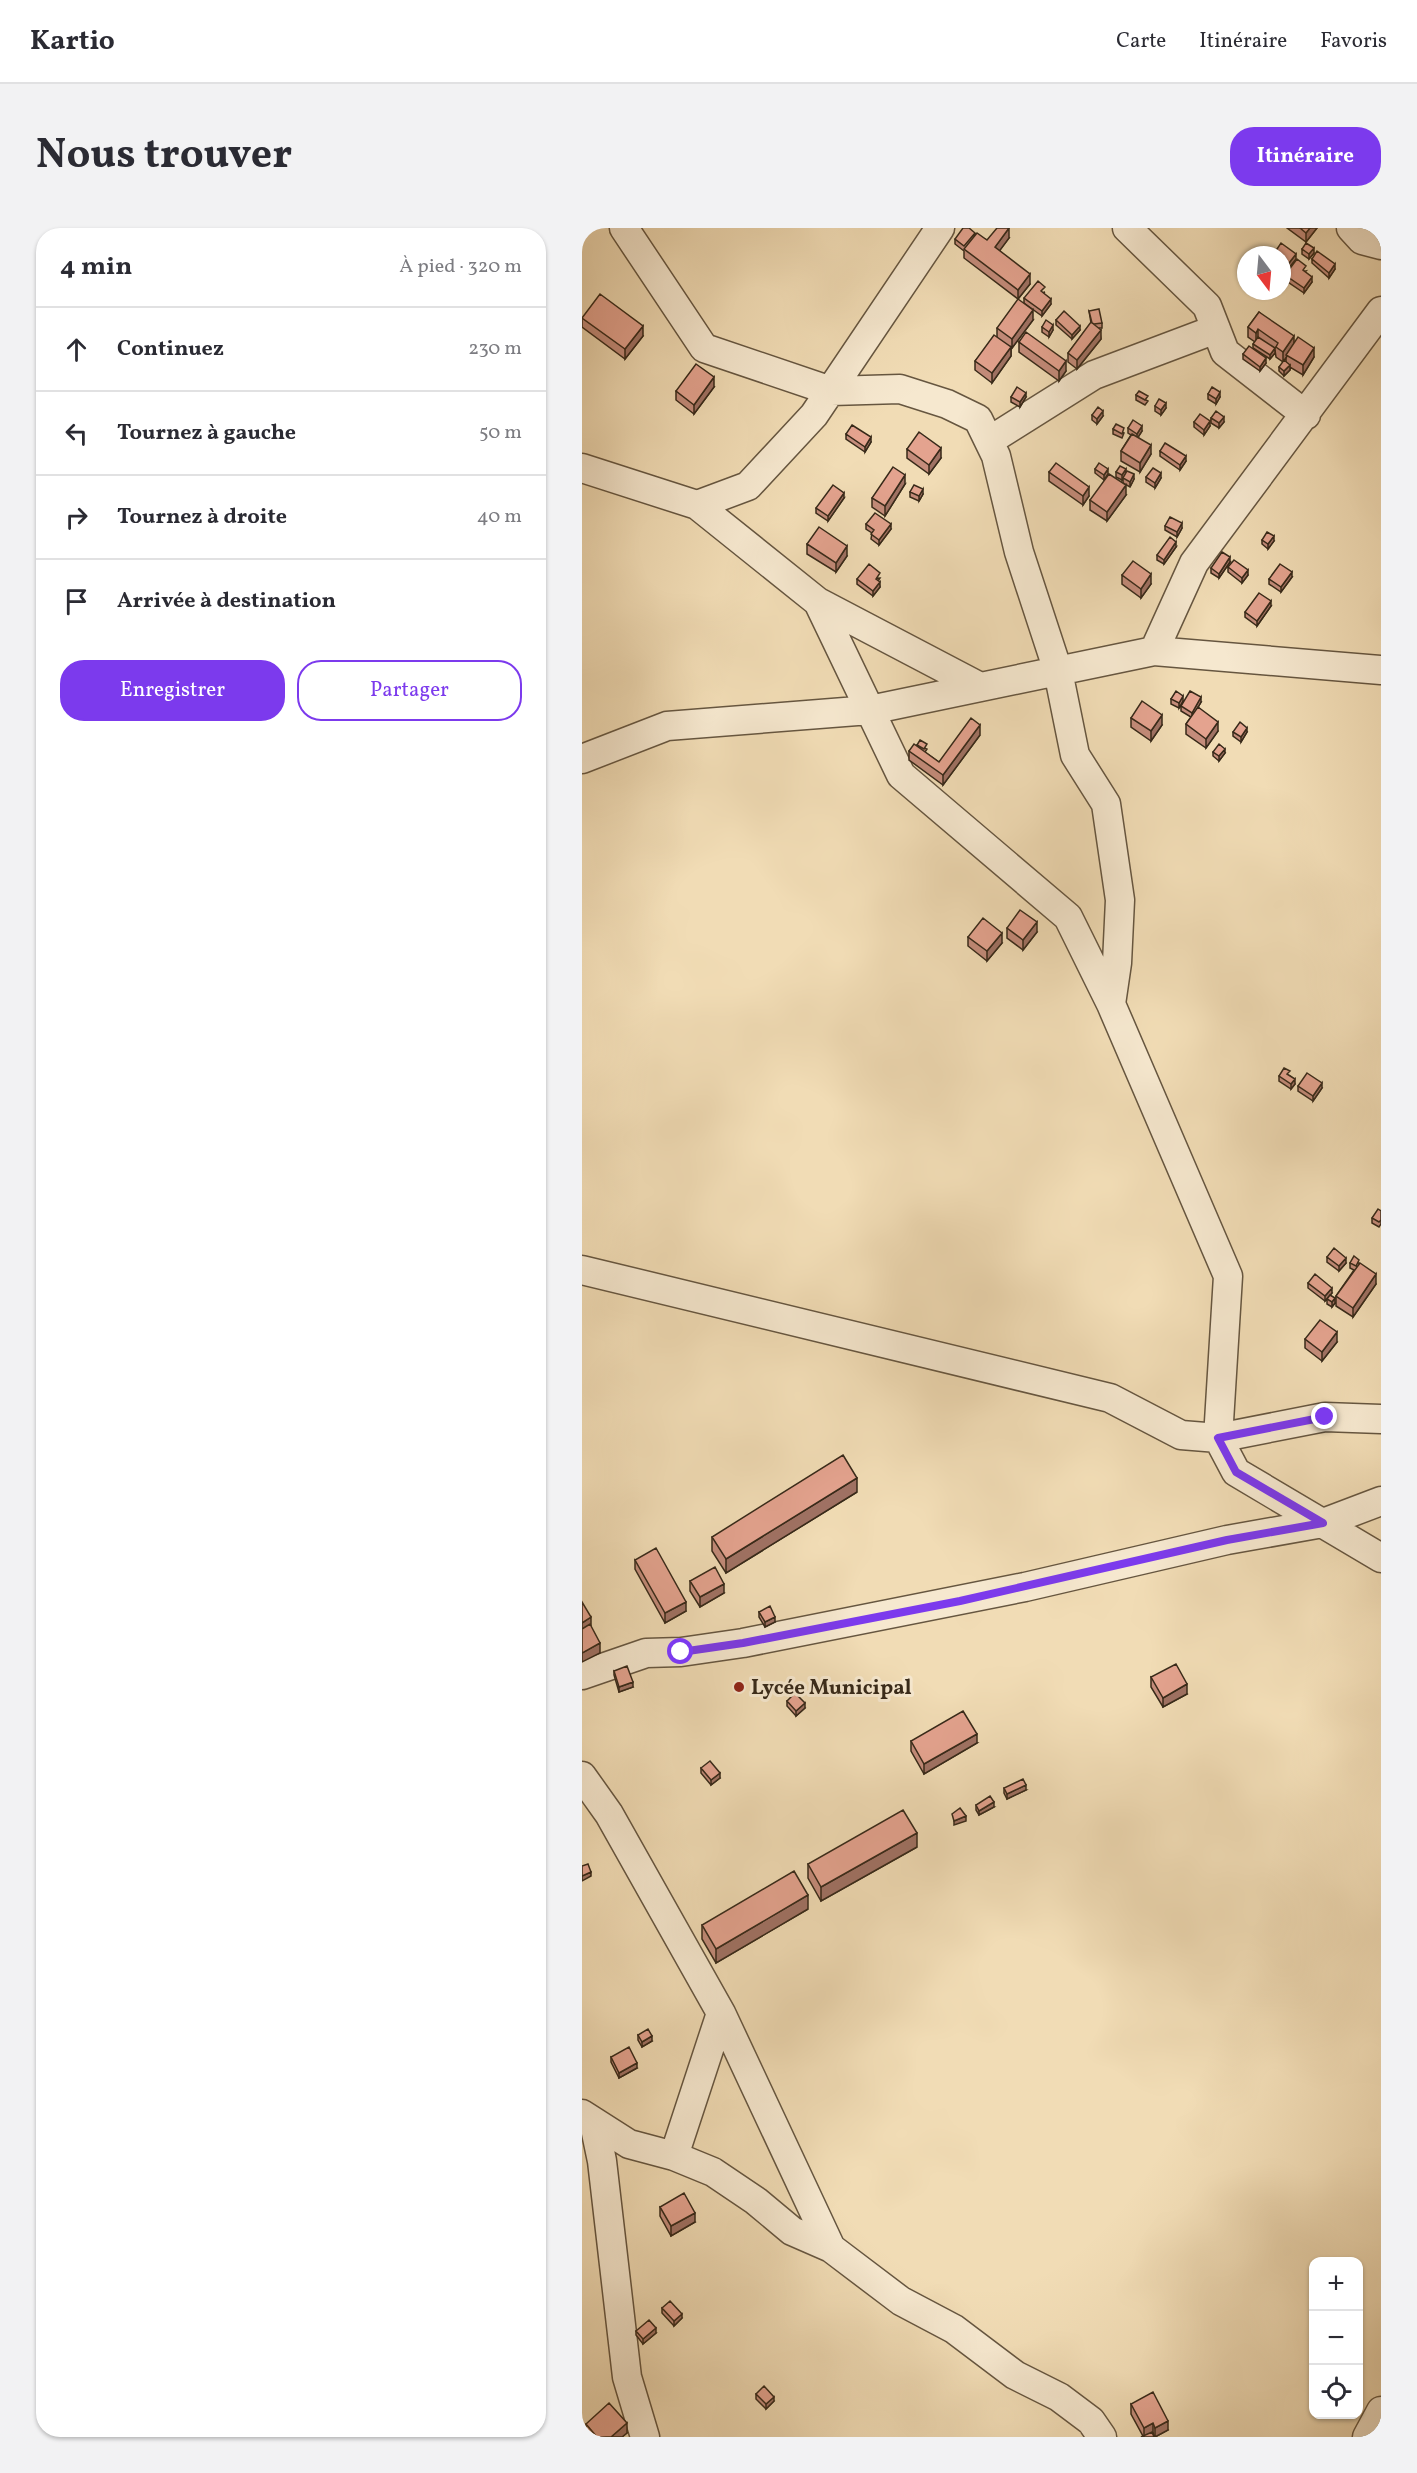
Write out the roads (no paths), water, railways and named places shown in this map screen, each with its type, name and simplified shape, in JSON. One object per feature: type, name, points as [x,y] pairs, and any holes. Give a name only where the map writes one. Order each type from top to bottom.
[{"type":"street","points":[[624,228],[704,348],[831,392],[900,389],[947,404],[978,419],[996,456],[1019,552],[1058,671],[1075,755],[1106,804],[1120,900],[1118,963],[1111,1004]]},
{"type":"street","points":[[697,505],[748,486],[814,416],[940,228]]},
{"type":"street","points":[[1126,228],[1207,306],[1225,352],[1306,415]]},
{"type":"street","points":[[1351,228],[1362,240],[1381,245]]},
{"type":"street","points":[[1154,651],[1194,563],[1381,311]]},
{"type":"street","points":[[989,441],[1094,375],[1216,329]]},
{"type":"street","points":[[587,474],[697,505],[818,602],[980,687]]},
{"type":"street","points":[[818,602],[901,775],[1068,916],[1111,1004],[1228,1276],[1218,1438],[1236,1472],[1381,1558]]},
{"type":"street","points":[[582,759],[667,726],[870,710],[1154,651],[1381,670]]},
{"type":"street","points":[[582,1270],[1110,1398],[1181,1435],[1218,1438],[1325,1417],[1381,1419]]},
{"type":"street","points":[[582,1675],[646,1653],[681,1652],[743,1643],[993,1594],[1227,1540],[1323,1523],[1381,1501]]},
{"type":"street","points":[[582,1776],[609,1814],[721,2013],[831,2248]]},
{"type":"street","points":[[674,2156],[721,2013]]},
{"type":"street","points":[[588,2119],[629,2144],[674,2156],[713,2172],[756,2201],[792,2231],[831,2248],[901,2301],[954,2329],[1015,2375],[1059,2397],[1091,2421],[1102,2437]]},
{"type":"street","points":[[588,2119],[602,2161],[627,2377],[645,2437]]},
{"type":"street","points":[[1367,2437],[1381,2411]]},
{"type":"place","name":"Lycée Municipal","points":[[739,1687]]}]
